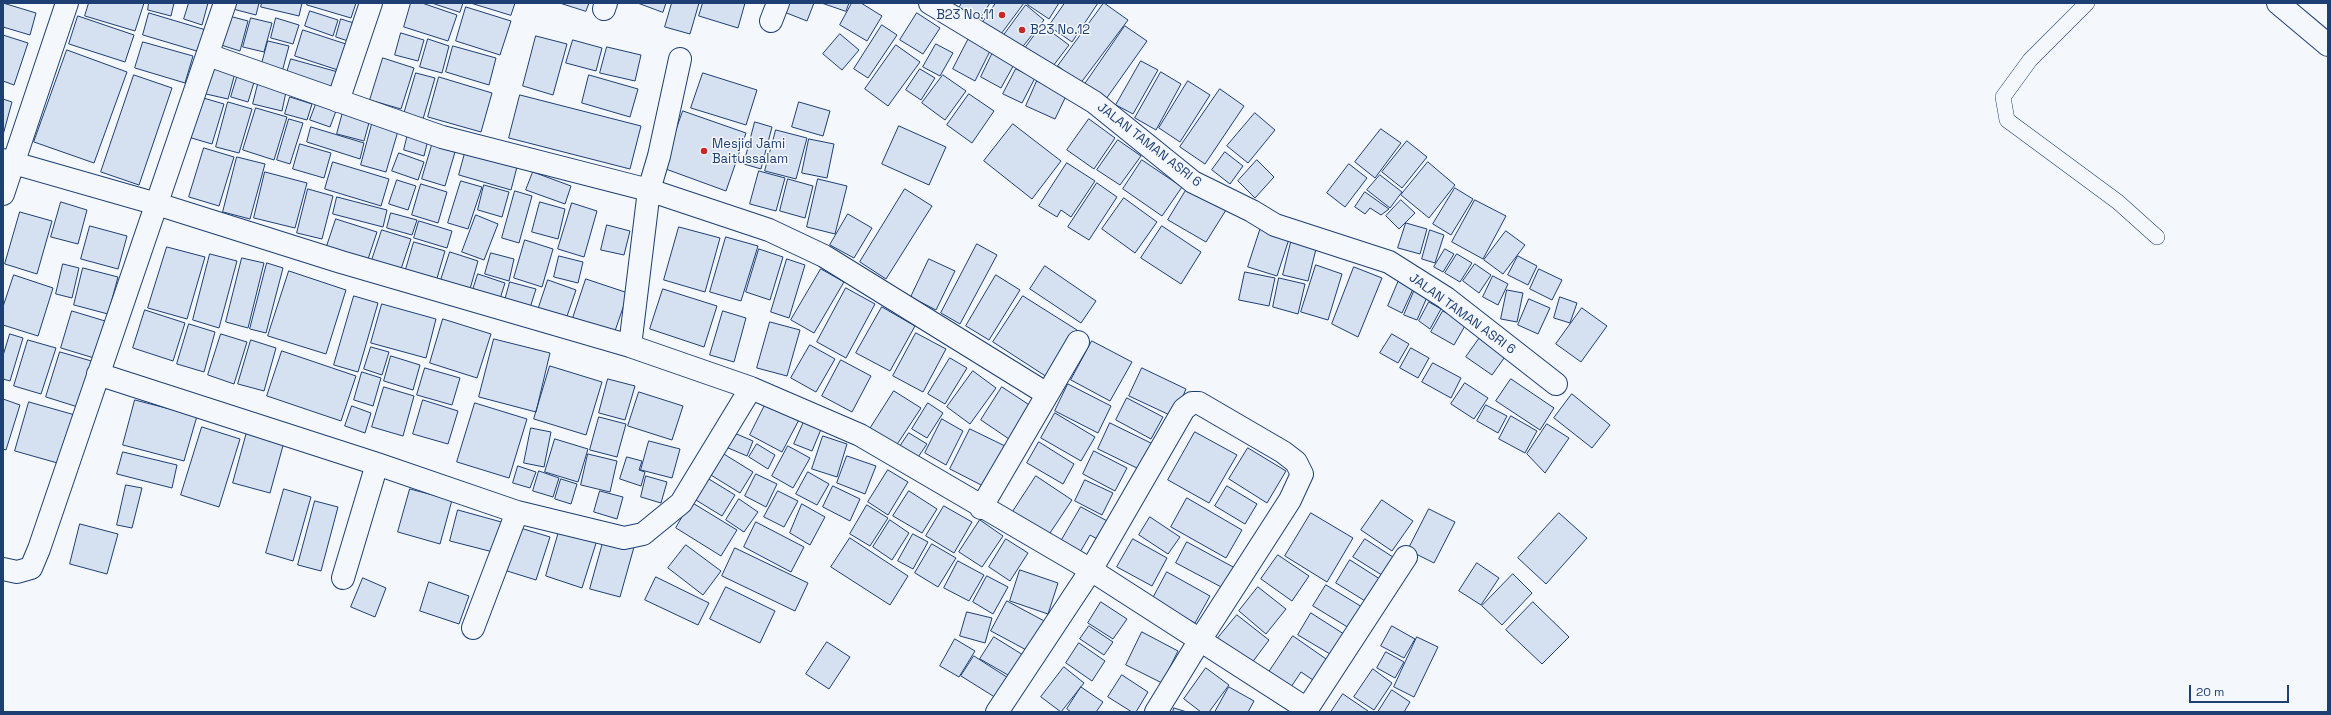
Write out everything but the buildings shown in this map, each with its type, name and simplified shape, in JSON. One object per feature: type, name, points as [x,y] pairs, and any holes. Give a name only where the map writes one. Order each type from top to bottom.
[{"type":"street","points":[[3,194],[8,162],[67,3]]},
{"type":"street","points":[[3,569],[17,572],[31,568],[225,3]]},
{"type":"street","points":[[338,101],[371,3]]},
{"type":"street","name":"JALAN TAMAN ASRI 6","points":[[930,3],[1094,102],[1193,182],[1252,211],[1275,225],[1389,262],[1446,298],[1556,384]]},
{"type":"street","points":[[2278,3],[2328,45]]},
{"type":"street","points":[[208,55],[442,138],[649,190],[770,230],[824,256],[1048,394]]},
{"type":"street","points":[[630,346],[649,190],[661,149],[680,59]]},
{"type":"street","points":[[8,162],[157,204],[341,262],[630,346],[751,388],[860,435],[982,508],[1092,570],[1306,710],[1406,557]]},
{"type":"street","points":[[982,508],[1078,342]]},
{"type":"street","points":[[98,374],[377,464],[517,512],[624,538],[643,534],[681,503],[751,388]]},
{"type":"street","points":[[997,712],[1092,570],[1177,420],[1184,409],[1192,403],[1208,407],[1283,452],[1300,468],[1302,474],[1298,486],[1156,712]]},
{"type":"street","points":[[343,578],[377,464]]},
{"type":"street","points":[[473,628],[517,512]]},
{"type":"lane","points":[[2086,3],[2030,60],[2006,92],[2003,97],[2007,120],[2118,202],[2156,237]]},
{"type":"place","name":"B23 No.11","points":[[1002,15]]},
{"type":"place","name":"B23 No.12","points":[[1022,30]]},
{"type":"place","name":"Mesjid Jami Baitussalam","points":[[704,151]]}]
